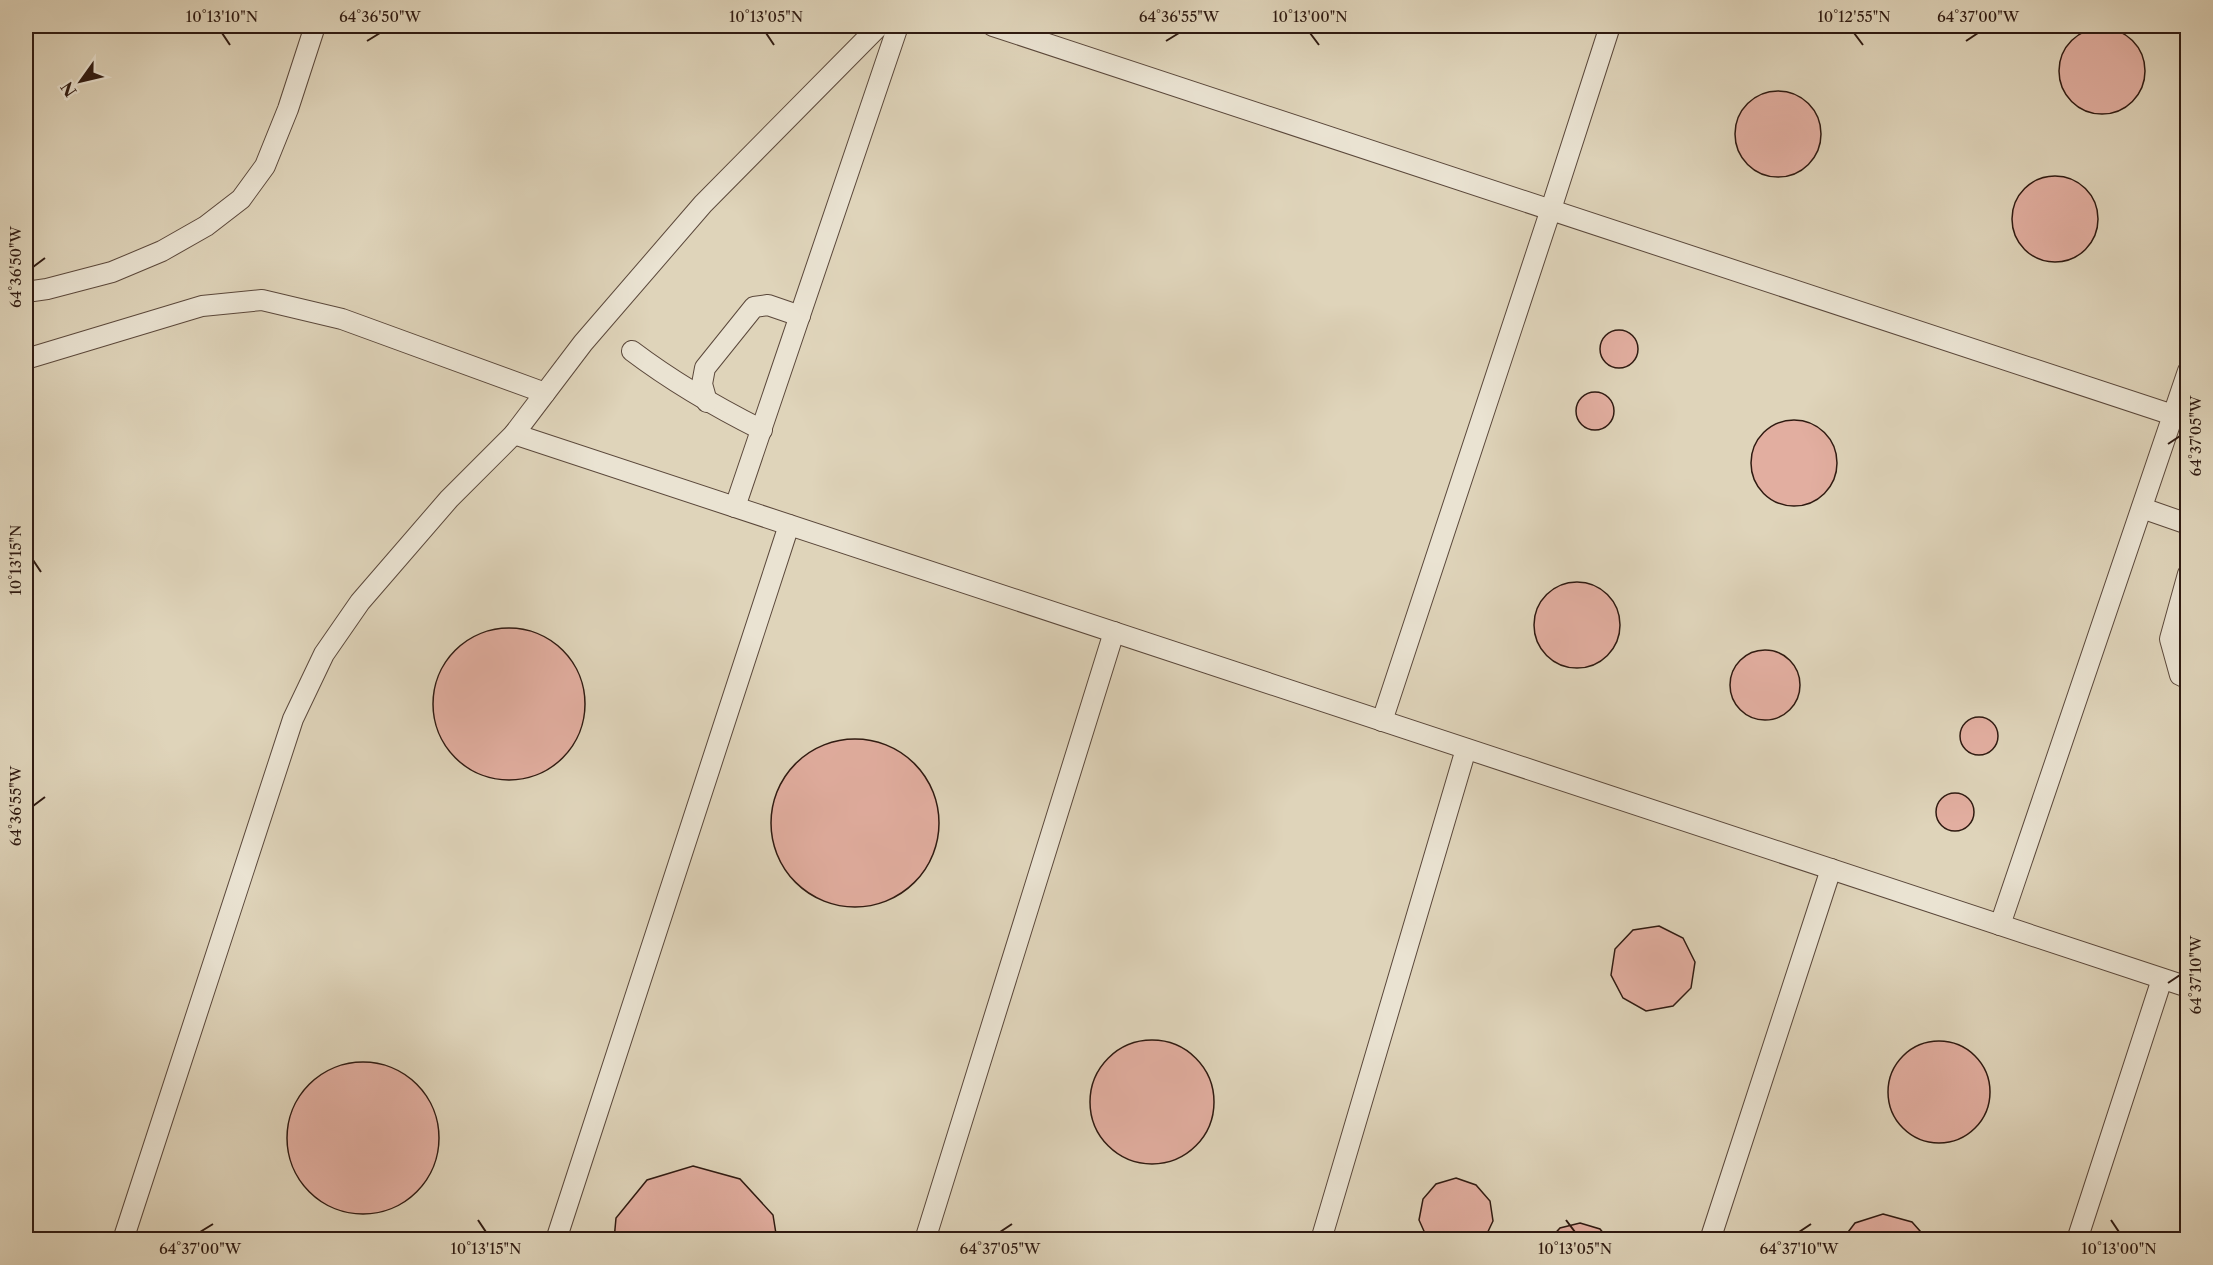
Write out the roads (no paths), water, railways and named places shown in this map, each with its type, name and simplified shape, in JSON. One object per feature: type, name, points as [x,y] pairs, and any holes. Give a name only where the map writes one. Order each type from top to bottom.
[{"type":"street","points":[[26,292],[47,289],[112,272],[162,251],[207,226],[241,200],[265,166],[288,109],[315,26]]},
{"type":"street","points":[[123,1239],[293,719],[324,654],[360,602],[449,499],[514,434],[583,343],[703,204],[879,26]]},
{"type":"street","points":[[735,507],[898,26]]},
{"type":"street","points":[[993,26],[2180,418]]},
{"type":"street","points":[[1382,721],[1610,26]]},
{"type":"street","points":[[26,358],[202,306],[262,300],[342,319],[545,393]]},
{"type":"street","points":[[707,402],[702,384],[705,368],[754,307],[768,305],[800,316]]},
{"type":"street","points":[[632,351],[666,377],[707,402],[762,430]]},
{"type":"street","points":[[2000,925],[2142,508],[2180,418],[2187,371]]},
{"type":"street","points":[[514,434],[2187,987]]},
{"type":"street","points":[[2142,508],[2187,524]]},
{"type":"street","points":[[556,1239],[789,525]]},
{"type":"street","points":[[2187,574],[2170,639],[2180,675],[2187,679]]},
{"type":"street","points":[[925,1239],[1114,632]]},
{"type":"street","points":[[1321,1239],[1466,749]]},
{"type":"street","points":[[1710,1239],[1831,869]]},
{"type":"street","points":[[2077,1239],[2162,979]]}]
